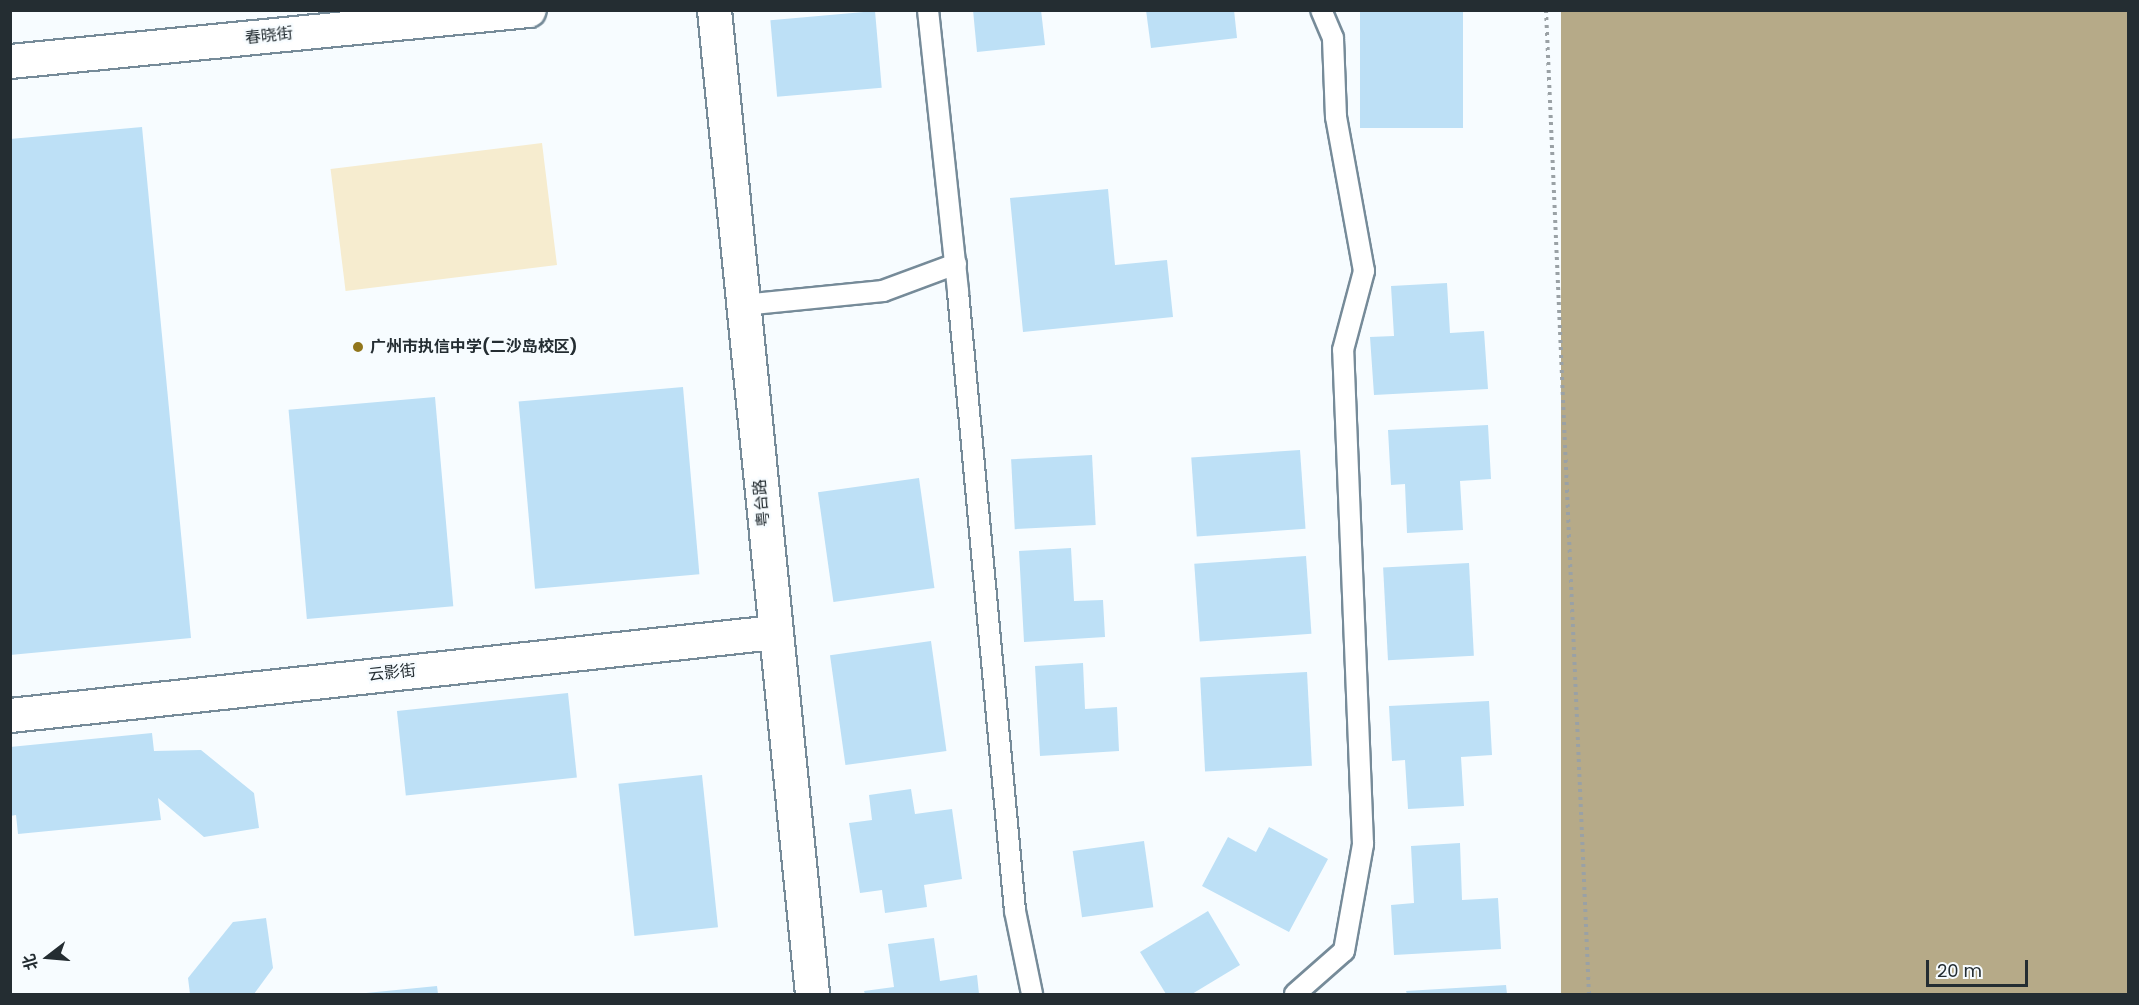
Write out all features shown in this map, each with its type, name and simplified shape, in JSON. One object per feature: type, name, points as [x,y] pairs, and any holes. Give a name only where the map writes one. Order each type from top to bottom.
[{"type":"street","name":"春晓街","points":[[10,61],[528,10]]},
{"type":"street","name":"粤台路","points":[[714,10],[774,632],[812,994]]},
{"type":"street","name":"云影街","points":[[10,715],[774,632]]},
{"type":"lane","points":[[928,10],[956,264],[1015,911],[1032,994]]},
{"type":"lane","points":[[1295,994],[1344,951],[1363,844],[1343,350],[1364,271],[1336,117],[1333,38],[1321,10]]},
{"type":"lane","points":[[743,304],[883,291],[956,264]]},
{"type":"path","points":[[1546,10],[1590,994]]},
{"type":"shaded area","points":[[1561,11],[2128,11],[2128,994],[1561,994]]},
{"type":"shaded area","points":[[542,143],[557,265],[346,291],[331,169]]},
{"type":"building","points":[[973,10],[1041,10],[1045,45],[977,52]]},
{"type":"building","points":[[1146,10],[1234,10],[1237,38],[1151,48]]},
{"type":"building","points":[[1360,10],[1463,10],[1463,128],[1360,128]]},
{"type":"building","points":[[875,11],[882,88],[777,97],[770,20]]},
{"type":"building","points":[[142,127],[191,638],[10,655],[10,139]]},
{"type":"building","points":[[1108,189],[1115,265],[1167,260],[1173,317],[1023,332],[1010,198]]},
{"type":"building","points":[[1447,283],[1450,333],[1484,331],[1488,389],[1374,395],[1370,337],[1394,336],[1391,286]]},
{"type":"building","points":[[683,387],[699,574],[535,589],[519,401]]},
{"type":"building","points":[[435,397],[453,606],[307,619],[289,410]]},
{"type":"building","points":[[1488,425],[1491,479],[1460,481],[1463,530],[1407,533],[1405,484],[1391,485],[1388,430]]},
{"type":"building","points":[[1300,450],[1306,529],[1197,536],[1191,458]]},
{"type":"building","points":[[1092,455],[1096,525],[1015,529],[1011,459]]},
{"type":"building","points":[[919,478],[934,588],[833,602],[818,492]]},
{"type":"building","points":[[1071,548],[1074,601],[1103,600],[1105,637],[1024,642],[1019,551]]},
{"type":"building","points":[[1306,556],[1311,634],[1200,642],[1194,564]]},
{"type":"building","points":[[1469,563],[1474,656],[1388,660],[1383,568]]},
{"type":"building","points":[[931,641],[946,751],[845,765],[830,655]]},
{"type":"building","points":[[1083,663],[1085,709],[1117,707],[1119,751],[1040,756],[1035,666]]},
{"type":"building","points":[[1307,672],[1312,766],[1205,771],[1200,678]]},
{"type":"building","points":[[568,693],[577,778],[406,796],[397,711]]},
{"type":"building","points":[[1489,701],[1492,755],[1461,757],[1464,806],[1408,809],[1405,760],[1392,761],[1389,706]]},
{"type":"building","points":[[152,733],[154,751],[201,750],[254,793],[259,828],[204,837],[158,798],[161,820],[18,834],[16,815],[10,816],[10,747]]},
{"type":"building","points":[[702,775],[718,927],[634,936],[618,784]]},
{"type":"building","points":[[911,789],[915,814],[952,809],[962,879],[924,885],[927,907],[885,913],[882,890],[860,893],[849,823],[872,820],[869,795]]},
{"type":"building","points":[[1269,827],[1328,859],[1289,932],[1202,886],[1228,837],[1256,852]]},
{"type":"building","points":[[1144,841],[1153,907],[1082,917],[1073,851]]},
{"type":"building","points":[[1460,843],[1462,900],[1498,898],[1501,949],[1394,955],[1391,905],[1414,903],[1411,846]]},
{"type":"building","points":[[1208,911],[1240,965],[1192,994],[1166,994],[1140,952]]},
{"type":"building","points":[[266,918],[273,968],[254,994],[190,994],[188,978],[233,922]]},
{"type":"building","points":[[934,938],[940,981],[977,975],[979,994],[865,994],[864,991],[894,987],[888,944]]},
{"type":"building","points":[[1506,985],[1507,994],[1407,994],[1406,991]]},
{"type":"building","points":[[437,986],[438,994],[366,994],[366,993]]},
{"type":"place","name":"广州市执信中学(二沙岛校区)","points":[[358,347]]}]
